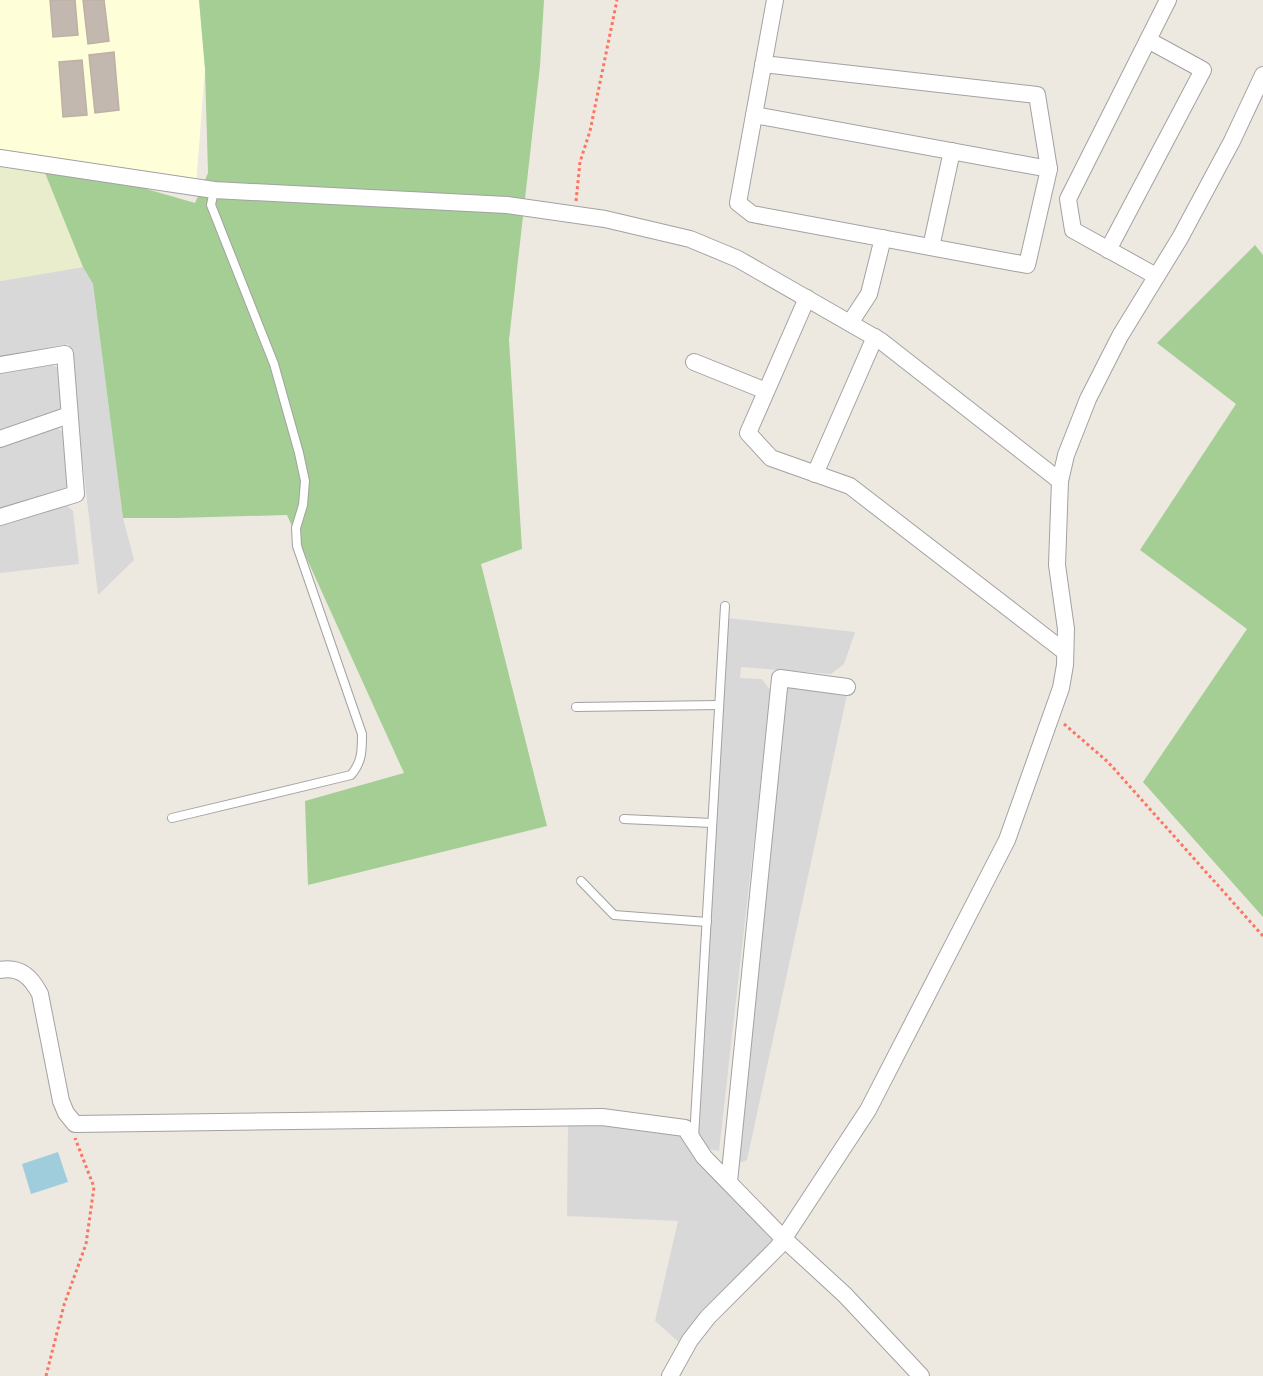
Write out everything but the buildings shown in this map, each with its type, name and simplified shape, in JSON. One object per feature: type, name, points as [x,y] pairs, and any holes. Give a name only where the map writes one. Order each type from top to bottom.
[{"type":"street","points":[[763,64],[1037,95],[1049,169],[1027,265],[753,214],[738,204],[763,64],[775,0]]},
{"type":"street","points":[[1156,276],[1073,230],[1068,199],[1168,0]]},
{"type":"street","points":[[1108,250],[1203,70],[1148,39]]},
{"type":"street","points":[[670,1376],[690,1340],[702,1325],[778,1247],[868,1110],[1007,840],[1061,688],[1066,629],[1058,565],[1060,481],[1066,455],[1088,399],[1120,336],[1180,238],[1263,75]]},
{"type":"street","points":[[754,115],[1049,169]]},
{"type":"street","points":[[931,247],[952,151]]},
{"type":"street","points":[[0,158],[214,190],[507,205],[605,219],[690,239],[738,259],[875,337],[1060,481]]},
{"type":"street","points":[[850,323],[869,294],[883,238]]},
{"type":"street","points":[[807,298],[748,433],[771,458],[850,486],[1065,652]]},
{"type":"street","points":[[815,474],[875,337]]},
{"type":"street","points":[[0,365],[65,354],[76,494],[0,517]]},
{"type":"street","points":[[694,362],[766,391]]},
{"type":"street","points":[[0,439],[69,415]]},
{"type":"street","points":[[729,1182],[780,678],[847,687]]},
{"type":"street","points":[[0,970],[16,969],[32,978],[39,994],[61,1101],[66,1113],[75,1124],[602,1116],[685,1128],[704,1157],[783,1238],[845,1294],[921,1376]]},
{"type":"lane","points":[[172,818],[351,775],[359,765],[363,753],[362,734],[297,546],[296,528],[303,505],[305,481],[299,453],[274,363],[211,205],[214,190]]},
{"type":"lane","points":[[694,1142],[725,606]]},
{"type":"lane","points":[[576,707],[719,705]]},
{"type":"lane","points":[[624,819],[712,823]]},
{"type":"lane","points":[[581,881],[614,915],[707,921]]},
{"type":"path","points":[[574,215],[580,162],[590,131],[617,0]]},
{"type":"path","points":[[1052,713],[1108,762],[1263,936]]},
{"type":"path","points":[[46,1376],[64,1305],[86,1245],[94,1187],[75,1135],[75,1124]]},
{"type":"shaded area","points":[[0,0],[199,0],[205,69],[196,185],[0,153]]},
{"type":"shaded area","points":[[0,166],[44,171],[83,267],[0,281]]},
{"type":"shaded area","points":[[83,267],[93,284],[123,518],[134,560],[98,595],[69,344],[0,356],[0,281]]},
{"type":"shaded area","points":[[47,361],[59,369],[63,405],[53,415],[0,431],[0,370]]},
{"type":"shaded area","points":[[57,428],[66,434],[72,481],[66,489],[0,513],[0,445]]},
{"type":"shaded area","points":[[65,504],[73,511],[79,564],[0,573],[0,523]]},
{"type":"shaded area","points":[[728,618],[855,632],[844,664],[831,674],[741,667],[740,678],[762,679],[771,691],[719,1151],[703,1148],[697,1128]]},
{"type":"shaded area","points":[[793,685],[848,690],[747,1160],[734,1165],[784,690]]},
{"type":"shaded area","points":[[568,1124],[630,1126],[683,1135],[775,1236],[774,1246],[681,1344],[655,1321],[678,1221],[567,1216]]},
{"type":"green space","points":[[199,0],[544,0],[540,66],[509,340],[522,549],[481,564],[547,826],[308,885],[305,801],[404,773],[287,515],[123,518],[93,284],[83,267],[39,158],[195,203],[208,173],[205,69]]},
{"type":"green space","points":[[1255,245],[1263,255],[1263,917],[1143,782],[1247,629],[1140,550],[1236,404],[1157,343]]},
{"type":"water","points":[[58,1152],[68,1182],[31,1194],[22,1164]]}]
